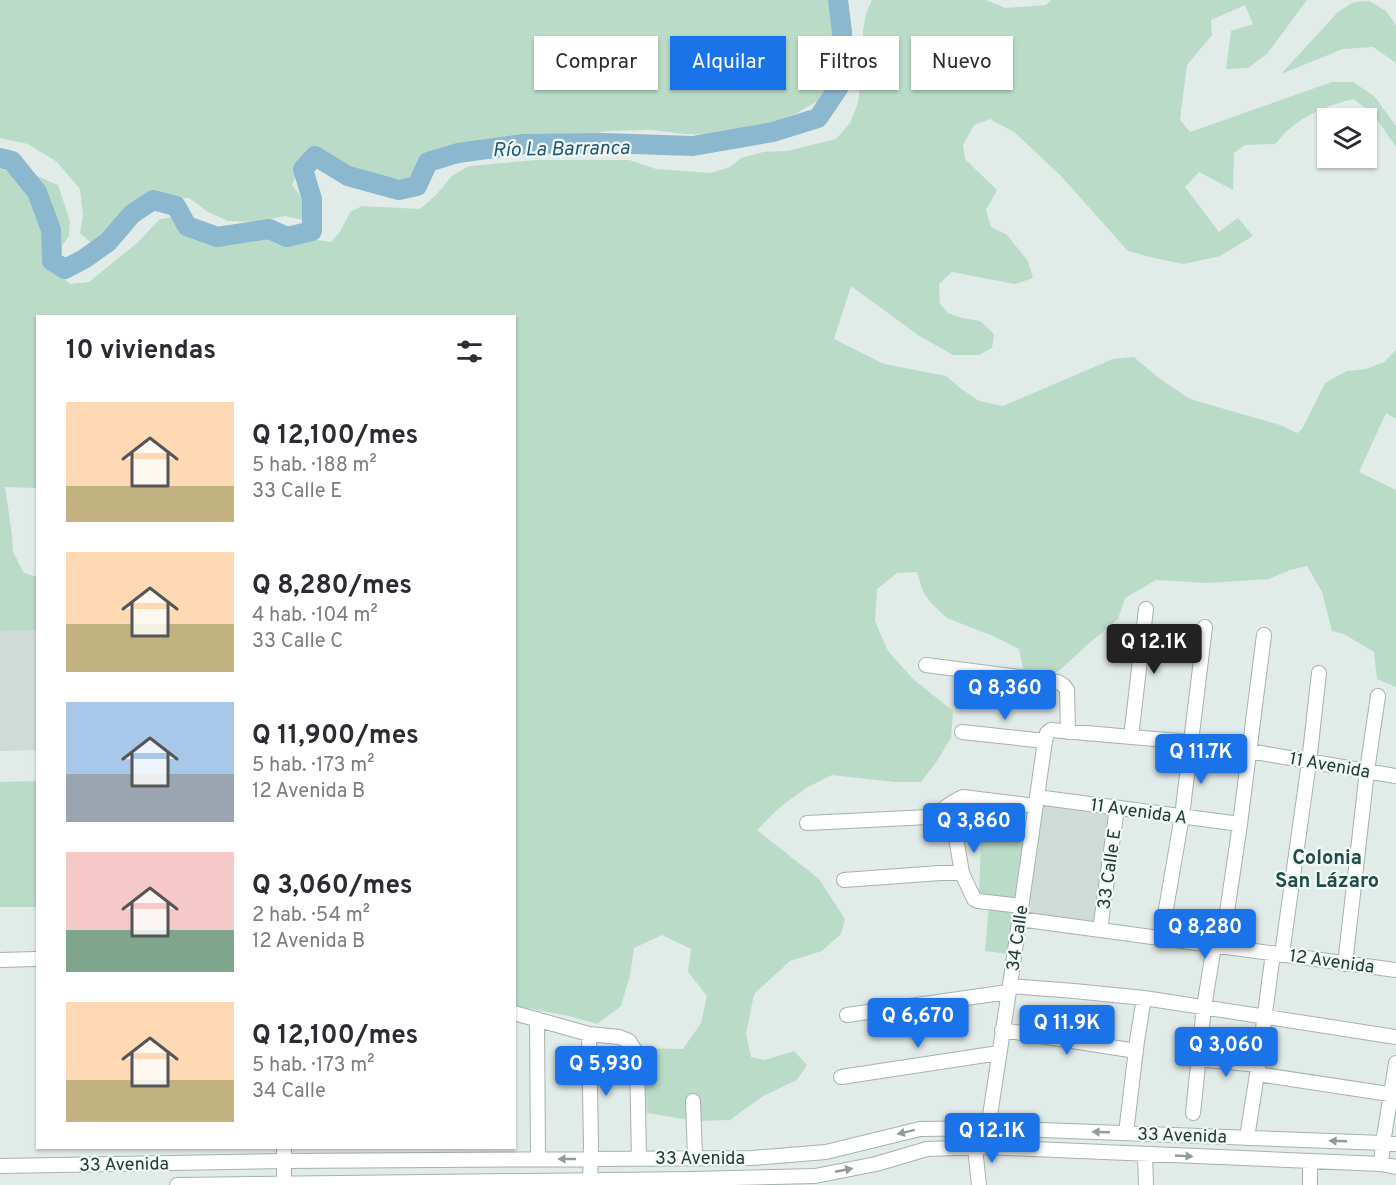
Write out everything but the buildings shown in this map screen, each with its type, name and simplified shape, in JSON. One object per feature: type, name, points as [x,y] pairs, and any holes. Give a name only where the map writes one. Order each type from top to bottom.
[{"type":"street","points":[[1131,737],[1146,609]]},
{"type":"street","points":[[1161,938],[1182,816],[1205,627]]},
{"type":"street","points":[[1193,1113],[1204,1007],[1218,946],[1240,824],[1264,635]]},
{"type":"street","points":[[926,665],[1058,682],[1067,690],[1068,732]]},
{"type":"street","points":[[1247,1138],[1265,1017],[1309,762],[1319,673]]},
{"type":"street","points":[[1345,964],[1378,696]]},
{"type":"street","name":"11 Avenida","points":[[962,732],[1048,736],[1055,729],[1190,742],[1396,776]]},
{"type":"street","name":"34 Calle","points":[[979,1185],[980,1147],[988,1128],[1036,801],[1048,736]]},
{"type":"street","name":"11 Avenida A","points":[[807,823],[929,817],[954,800],[963,797],[1117,808],[1240,824]]},
{"type":"street","name":"33 Calle E","points":[[1100,930],[1117,808]]},
{"type":"street","points":[[844,880],[962,873],[953,820]]},
{"type":"street","name":"12 Avenida","points":[[962,873],[970,893],[978,901],[1020,913],[1100,930],[1396,970]]},
{"type":"street","points":[[0,960],[36,959]]},
{"type":"street","points":[[847,1015],[1009,989],[1074,991],[1144,998],[1396,1037]]},
{"type":"street","points":[[1126,1133],[1144,998]]},
{"type":"street","points":[[516,1013],[588,1034],[629,1041],[637,1059],[639,1158]]},
{"type":"street","points":[[537,1018],[538,1159]]},
{"type":"street","points":[[1002,1029],[1136,1051]]},
{"type":"street","points":[[588,1034],[590,1183]]},
{"type":"street","points":[[841,1077],[999,1053]]},
{"type":"street","points":[[1198,1059],[1393,1095]]},
{"type":"street","points":[[1380,1164],[1389,1143],[1396,1063]]},
{"type":"street","points":[[693,1101],[695,1158]]},
{"type":"street","name":"33 Avenida","points":[[0,1166],[284,1154],[488,1154],[538,1159],[752,1158],[826,1152],[920,1129],[988,1128],[1389,1143]]},
{"type":"street","name":"33 Avenida","points":[[177,1185],[691,1182],[814,1176],[876,1164],[927,1149],[980,1147],[1380,1164],[1396,1167]]},
{"type":"street","points":[[284,1154],[284,1184]]},
{"type":"street","points":[[1146,1154],[1146,1185]]},
{"type":"street","points":[[1310,1162],[1310,1185]]},
{"type":"shaded area","points":[[36,630],[36,750],[0,751],[0,631]]},
{"type":"shaded area","points":[[1041,801],[1112,811],[1095,924],[1026,915]]},
{"type":"green space","points":[[0,0],[844,0],[842,36],[798,36],[798,90],[828,90],[825,97],[786,119],[730,135],[684,134],[651,130],[607,131],[571,138],[495,145],[483,144],[450,150],[431,173],[412,180],[366,176],[347,164],[315,161],[300,167],[292,185],[301,197],[322,211],[316,218],[302,220],[285,216],[256,222],[228,221],[208,212],[189,198],[173,198],[96,247],[80,233],[83,216],[80,189],[57,162],[28,144],[0,138]]},
{"type":"green space","points":[[872,0],[986,0],[1005,8],[1046,5],[1051,0],[1307,0],[1267,54],[1248,68],[1226,69],[1231,31],[1253,24],[1245,5],[1211,20],[1212,35],[1187,65],[1180,120],[1190,132],[1332,82],[1353,82],[1374,96],[1396,126],[1396,147],[1377,119],[1377,108],[1365,108],[1354,99],[1326,108],[1317,108],[1317,112],[1295,124],[1275,144],[1245,145],[1234,153],[1233,190],[1199,172],[1185,187],[1219,232],[1238,218],[1253,236],[1220,256],[1184,264],[1128,251],[1061,176],[1014,132],[990,119],[974,125],[963,145],[965,159],[997,190],[986,210],[991,227],[1006,234],[1028,261],[1033,278],[1015,284],[952,272],[939,284],[940,304],[948,313],[980,321],[994,334],[992,348],[979,355],[953,355],[918,335],[851,286],[834,339],[884,364],[946,376],[979,401],[1003,406],[1113,359],[1134,357],[1160,379],[1190,399],[1280,425],[1297,433],[1302,429],[1325,383],[1347,371],[1366,369],[1384,362],[1396,350],[1396,419],[1386,413],[1359,472],[1396,490],[1396,687],[1377,679],[1374,652],[1344,634],[1332,631],[1322,592],[1307,566],[1269,579],[1207,583],[1156,580],[1125,598],[1118,619],[1060,670],[1038,683],[1025,677],[1019,649],[947,618],[923,592],[917,572],[897,573],[877,589],[875,621],[888,651],[913,679],[953,711],[951,738],[921,782],[895,782],[832,775],[806,788],[779,808],[757,830],[819,879],[845,919],[841,934],[822,951],[790,961],[754,994],[746,1034],[751,1057],[765,1060],[794,1051],[807,1065],[797,1080],[763,1096],[730,1120],[696,1121],[647,1113],[641,1048],[683,1049],[701,1023],[707,996],[688,972],[691,949],[662,935],[634,948],[630,975],[621,1006],[597,1024],[565,1015],[516,1006],[516,315],[36,315],[36,488],[5,487],[13,552],[24,573],[36,577],[36,630],[0,631],[0,169],[35,175],[58,185],[70,221],[69,236],[57,253],[56,270],[70,284],[89,282],[137,243],[160,219],[175,217],[195,234],[215,244],[263,240],[297,233],[331,242],[340,232],[350,212],[362,206],[420,209],[452,176],[469,166],[537,160],[629,160],[656,169],[711,173],[730,167],[741,158],[763,152],[787,151],[836,139],[850,123],[858,103],[860,90],[899,90],[899,36],[863,36],[866,14]]},
{"type":"green space","points":[[1369,1],[1386,11],[1396,25],[1396,63],[1373,47],[1343,49],[1281,74],[1338,12],[1354,2]]},
{"type":"green space","points":[[36,781],[36,907],[0,907],[0,782]]},
{"type":"green space","points":[[982,814],[1026,820],[1016,899],[979,895]]},
{"type":"green space","points":[[989,905],[1016,910],[1009,954],[985,951]]},
{"type":"waterway","name":"Río La Barranca","points":[[0,158],[12,161],[37,192],[51,230],[52,261],[65,269],[108,242],[132,214],[153,200],[176,206],[187,226],[217,237],[269,229],[287,237],[312,231],[312,199],[303,169],[315,156],[348,176],[399,190],[417,186],[428,162],[458,153],[524,144],[604,143],[693,146],[773,132],[818,118],[839,87],[842,32],[838,0]]},
{"type":"district","name":"Colonia San Lázaro","points":[[1327,868]]}]
